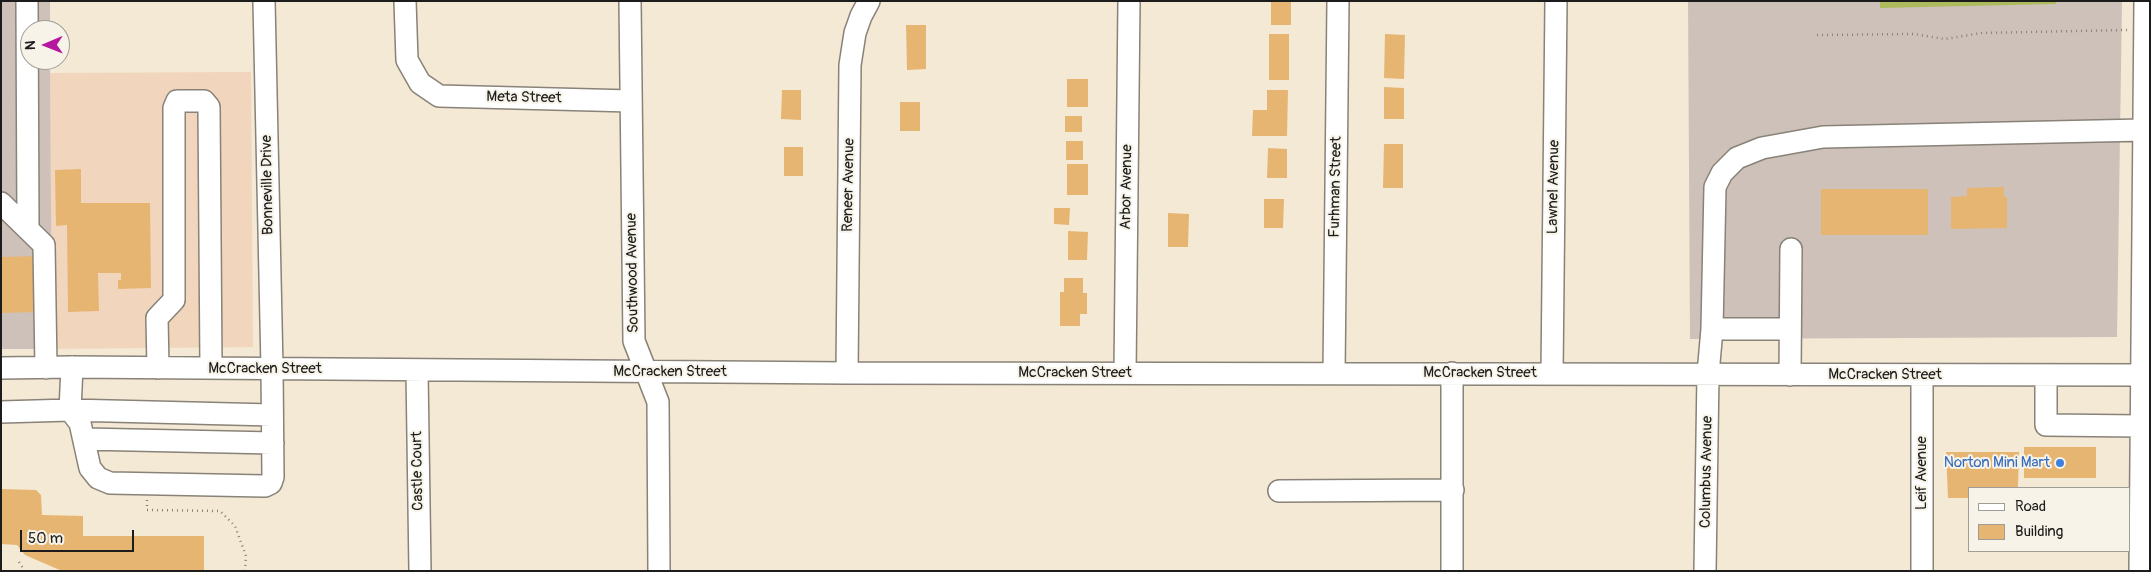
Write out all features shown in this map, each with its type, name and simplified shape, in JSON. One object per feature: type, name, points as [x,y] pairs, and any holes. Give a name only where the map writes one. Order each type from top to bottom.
[{"type":"street","points":[[26,1],[28,228]]},
{"type":"street","name":"Bonneville Drive","points":[[70,410],[80,423],[90,468],[98,478],[110,483],[265,486],[271,483],[273,477],[272,368],[264,1]]},
{"type":"street","name":"Meta Street","points":[[405,1],[407,60],[420,83],[439,96],[631,101]]},
{"type":"street","name":"Southwood Avenue","points":[[630,1],[634,341],[658,402],[659,571]]},
{"type":"street","name":"Reneer Avenue","points":[[847,373],[850,64],[855,33],[869,1]]},
{"type":"street","name":"Arbor Avenue","points":[[1125,373],[1129,1]]},
{"type":"street","name":"Furhman Street","points":[[1334,373],[1338,1]]},
{"type":"street","name":"Lawnel Avenue","points":[[1552,373],[1556,1]]},
{"type":"street","points":[[2140,571],[2135,511],[2145,374],[2146,171],[2143,130],[2145,1]]},
{"type":"street","points":[[158,368],[157,318],[174,300],[174,108],[177,101],[204,101],[209,107],[211,368]]},
{"type":"street","name":"Columbus Avenue","points":[[1705,571],[1708,374],[1712,329],[1715,187],[1722,173],[1737,158],[1762,148],[1823,137],[2143,130]]},
{"type":"street","points":[[1,203],[44,246],[46,368]]},
{"type":"street","points":[[1790,375],[1791,249]]},
{"type":"street","points":[[1712,329],[1790,328]]},
{"type":"street","points":[[70,410],[72,367]]},
{"type":"street","name":"McCracken Street","points":[[1,368],[272,368],[417,371],[847,373],[2145,374]]},
{"type":"street","name":"Castle Court","points":[[417,371],[420,571]]},
{"type":"street","points":[[1452,373],[1452,571]]},
{"type":"street","name":"Leif Avenue","points":[[1922,375],[1922,571]]},
{"type":"street","points":[[2046,375],[2046,425],[2141,426]]},
{"type":"street","points":[[1,412],[70,410],[272,415]]},
{"type":"street","points":[[85,439],[273,443]]},
{"type":"street","points":[[1279,491],[1453,490]]},
{"type":"path","points":[[1817,35],[1914,34],[1944,39],[1981,33],[2127,30]]},
{"type":"path","points":[[146,484],[147,510],[220,511],[235,526],[246,556],[245,571]]},
{"type":"path","points":[[19,562],[25,571]]},
{"type":"shaded area","points":[[1,1],[50,1],[50,20],[20,20],[20,70],[50,70],[52,349],[1,349]]},
{"type":"shaded area","points":[[1688,1],[2122,1],[2117,337],[1690,339]]},
{"type":"shaded area","points":[[251,72],[253,347],[52,349],[50,73]]},
{"type":"green space","points":[[1880,1],[2056,1],[2056,4],[1880,8]]},
{"type":"building","points":[[1271,1],[1291,1],[1291,25],[1271,25]]},
{"type":"building","points":[[906,25],[926,25],[926,69],[907,70]]},
{"type":"building","points":[[1269,34],[1289,34],[1289,80],[1269,80]]},
{"type":"building","points":[[1385,34],[1405,35],[1404,79],[1384,78]]},
{"type":"building","points":[[1067,79],[1088,79],[1088,107],[1067,107]]},
{"type":"building","points":[[1384,87],[1404,88],[1404,119],[1384,119]]},
{"type":"building","points":[[782,90],[801,90],[801,120],[781,119]]},
{"type":"building","points":[[1267,90],[1288,90],[1287,136],[1252,136],[1253,110],[1267,110]]},
{"type":"building","points":[[900,102],[920,102],[920,131],[900,131]]},
{"type":"building","points":[[1065,116],[1082,116],[1082,132],[1065,132]]},
{"type":"building","points":[[1066,141],[1083,141],[1083,160],[1066,160]]},
{"type":"building","points":[[1384,144],[1403,144],[1403,188],[1383,188]]},
{"type":"building","points":[[784,147],[803,147],[803,176],[784,176]]},
{"type":"building","points":[[1268,148],[1287,149],[1287,178],[1267,178]]},
{"type":"building","points":[[1067,164],[1088,164],[1088,195],[1067,195]]},
{"type":"building","points":[[81,169],[81,203],[150,203],[151,288],[118,289],[118,280],[121,280],[121,273],[98,273],[99,311],[68,312],[67,225],[56,226],[55,170]]},
{"type":"building","points":[[2004,187],[2004,197],[2007,197],[2007,228],[1951,229],[1951,197],[1967,196],[1967,188]]},
{"type":"building","points":[[1821,189],[1928,189],[1928,235],[1821,235]]},
{"type":"building","points":[[1264,199],[1284,199],[1283,228],[1264,228]]},
{"type":"building","points":[[1054,208],[1070,208],[1069,225],[1054,224]]},
{"type":"building","points":[[1168,213],[1189,214],[1188,247],[1168,247]]},
{"type":"building","points":[[1068,231],[1088,232],[1087,260],[1068,260]]},
{"type":"building","points":[[39,256],[39,312],[1,313],[1,257]]},
{"type":"building","points":[[1064,278],[1083,278],[1083,293],[1087,293],[1087,314],[1080,314],[1080,326],[1060,326],[1060,292],[1064,292]]},
{"type":"building","name":"Norton Mini Mart","points":[[2024,447],[2096,447],[2096,478],[2024,478]]},
{"type":"building","points":[[1946,452],[2019,452],[2018,487],[1968,487],[1968,498],[1948,498]]},
{"type":"building","points":[[1,489],[36,490],[41,495],[42,515],[83,516],[83,536],[204,536],[204,571],[62,571],[25,555],[17,545],[1,544]]},
{"type":"place","name":"Norton Mini Mart","points":[[2060,463]]}]
